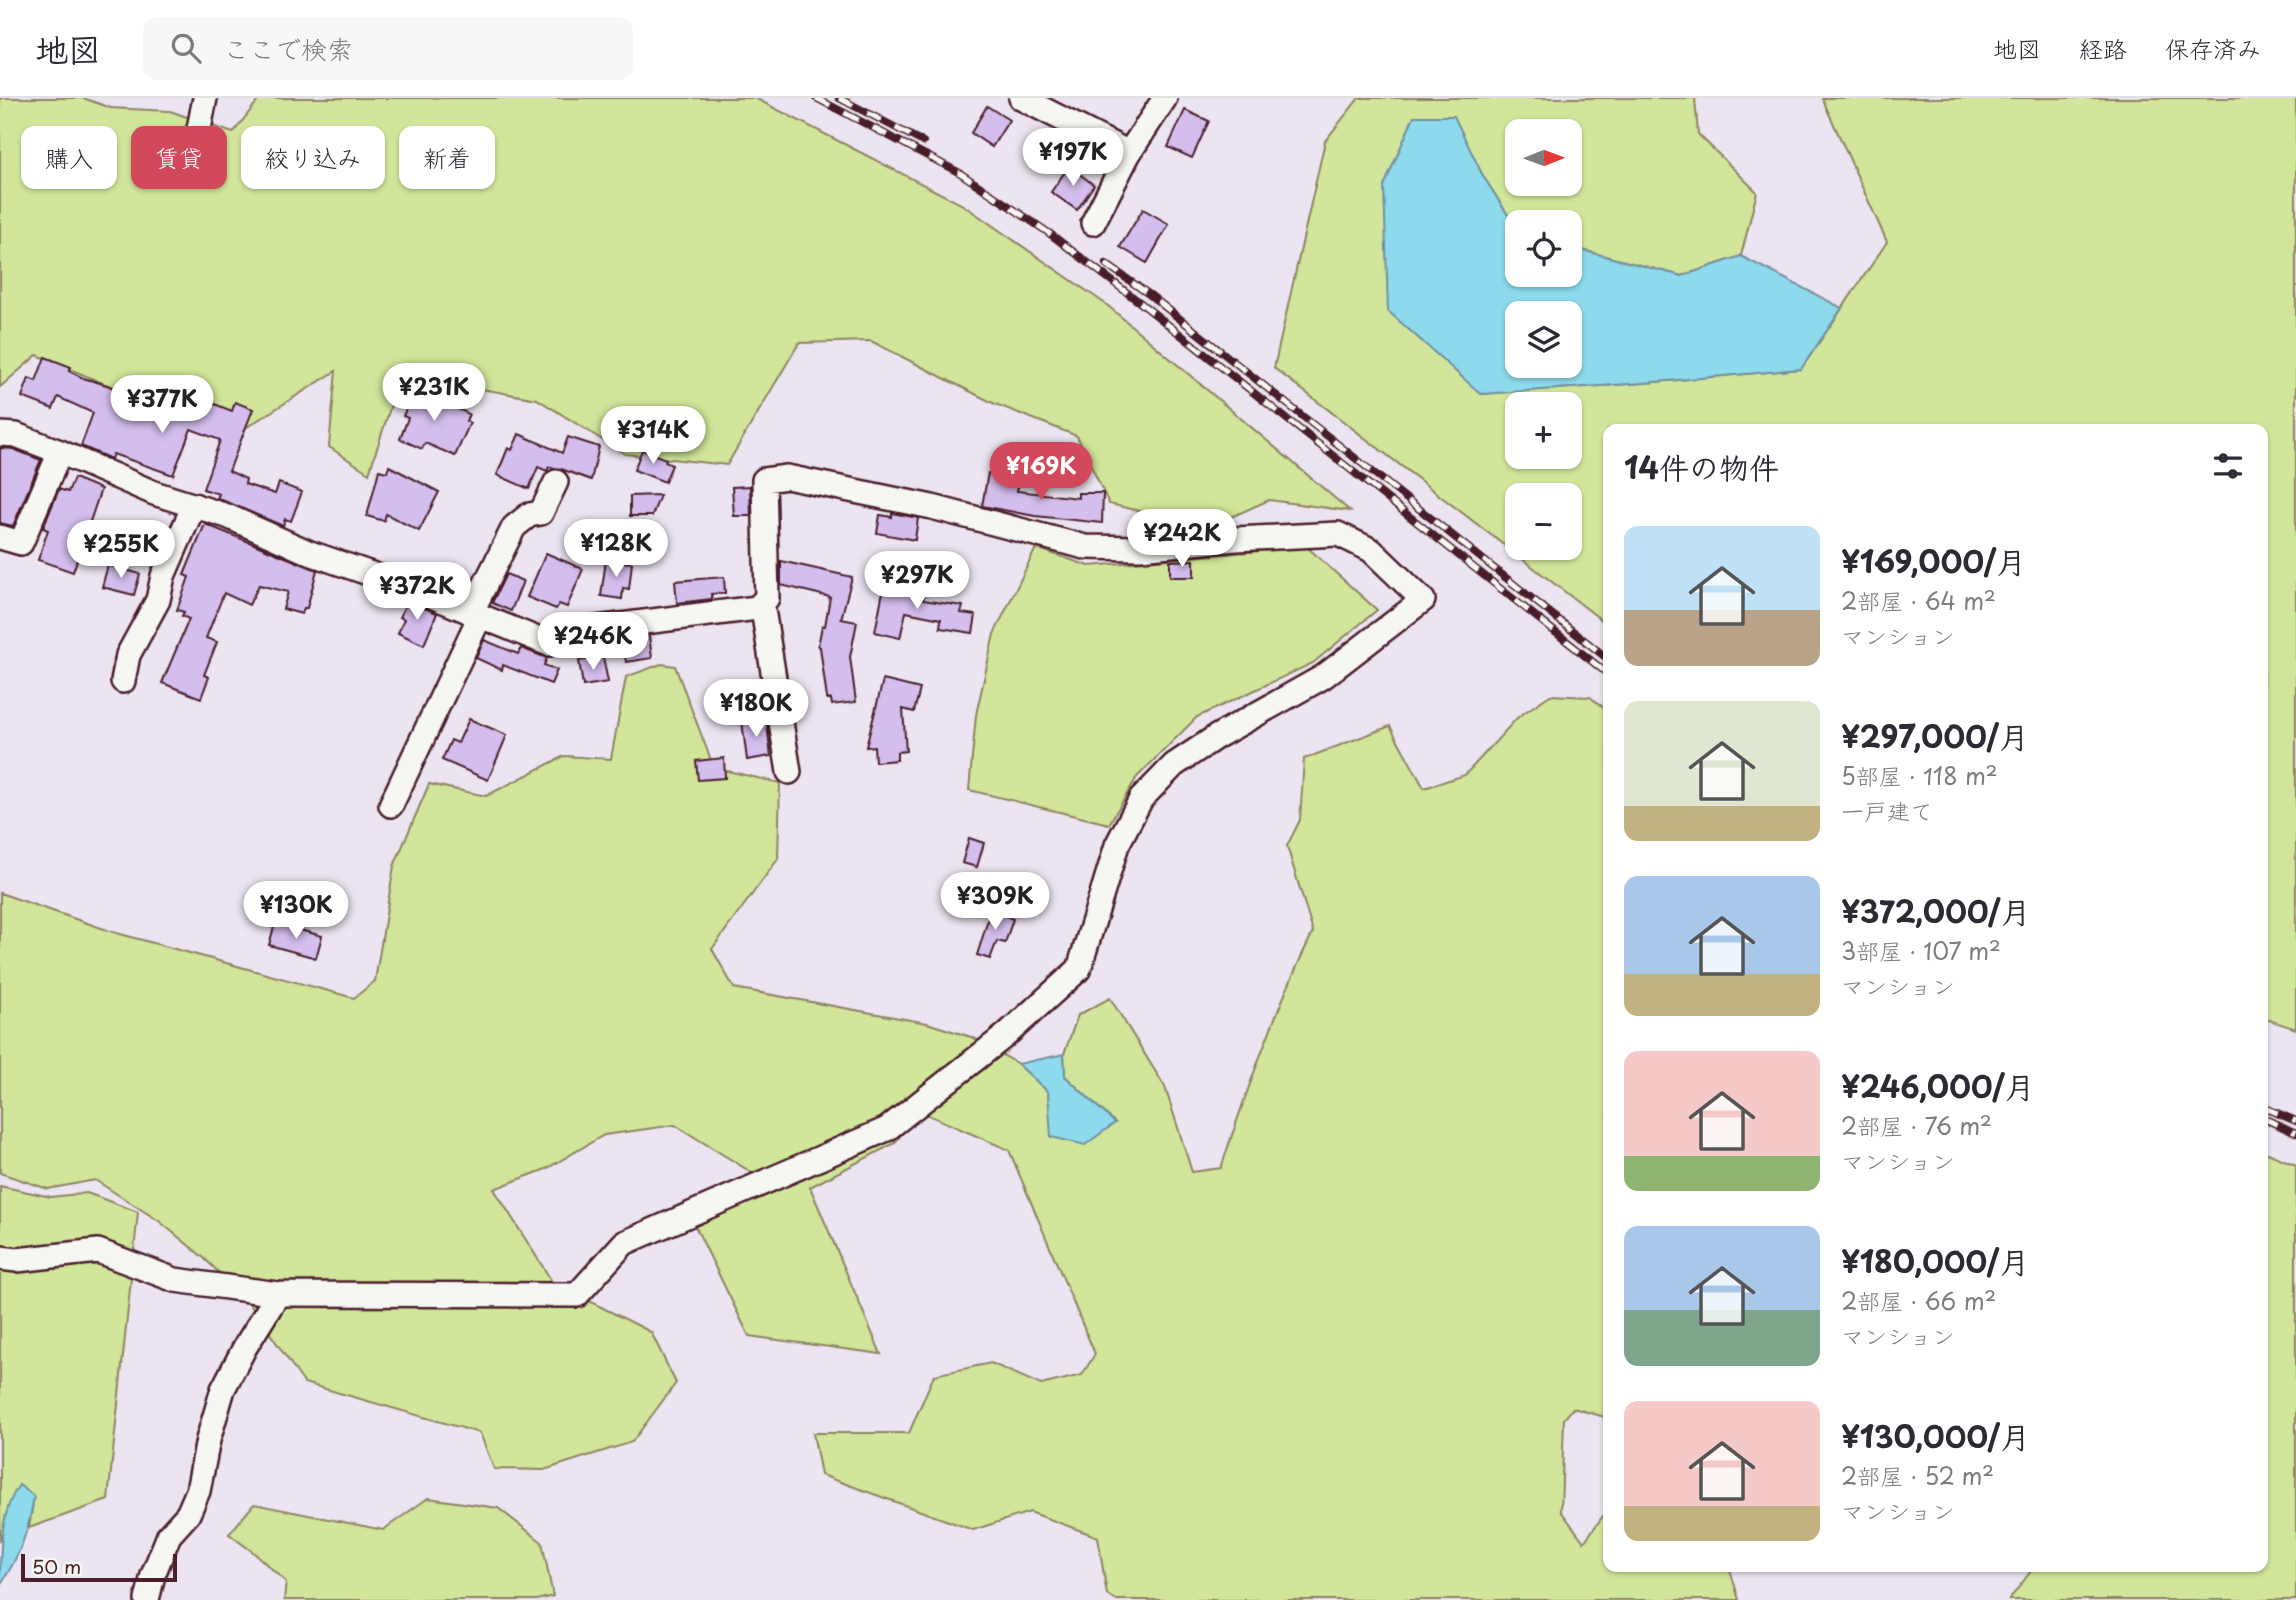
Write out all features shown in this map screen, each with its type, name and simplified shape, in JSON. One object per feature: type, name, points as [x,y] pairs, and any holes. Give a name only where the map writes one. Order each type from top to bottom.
[{"type":"street","points":[[200,126],[205,98]]},
{"type":"street","points":[[1021,98],[1129,153]]},
{"type":"street","points":[[1093,223],[1129,153],[1165,98]]},
{"type":"street","points":[[0,434],[16,435],[154,493],[228,516],[310,553],[412,588],[550,644],[572,631],[757,608],[766,598],[764,480],[787,477],[932,507],[1086,547],[1139,548],[1236,539],[1338,534],[1371,550],[1423,600],[1323,677],[1216,737],[1174,765],[1141,799],[1117,845],[1079,969],[1006,1035],[887,1129],[624,1243],[578,1295],[278,1294],[175,1280],[98,1251],[17,1260],[0,1258]]},
{"type":"street","points":[[0,537],[21,543],[60,452]]},
{"type":"street","points":[[391,805],[514,527],[529,515],[541,513],[556,482]]},
{"type":"street","points":[[123,681],[128,656],[158,600],[163,576],[194,505]]},
{"type":"street","points":[[762,603],[789,772]]},
{"type":"street","points":[[147,1600],[153,1575],[169,1535],[188,1514],[198,1491],[208,1440],[223,1389],[278,1294]]},
{"type":"green space","points":[[0,98],[83,98],[111,108],[170,111],[213,126],[131,126],[131,189],[227,189],[227,131],[233,133],[260,98],[755,98],[963,205],[1107,305],[1350,511],[1269,500],[1209,527],[1109,504],[1077,436],[993,403],[871,341],[799,343],[727,465],[625,454],[537,399],[442,382],[392,402],[369,473],[329,447],[336,371],[247,427],[112,387],[37,355],[0,387]]},
{"type":"green space","points":[[1359,98],[1695,98],[1698,134],[1757,192],[1741,256],[1682,276],[1582,250],[1582,210],[1505,210],[1483,176],[1481,394],[1505,392],[1505,469],[1582,469],[1582,392],[1511,392],[1801,369],[1887,242],[1822,98],[2296,98],[2296,1029],[2268,1020],[2268,424],[1603,424],[1603,621],[1524,560],[1582,560],[1582,483],[1505,483],[1505,546],[1274,368],[1325,141]]},
{"type":"green space","points":[[1307,547],[1377,610],[1313,663],[1197,717],[1137,777],[1109,824],[969,790],[976,715],[994,634],[1036,548],[1089,566]]},
{"type":"green space","points":[[661,664],[675,666],[714,768],[780,783],[778,859],[712,949],[734,988],[927,1023],[974,1038],[1018,1064],[1048,1092],[1052,1137],[1115,1123],[1065,1076],[1064,1054],[1078,1015],[1110,998],[1165,1087],[1192,1172],[1221,1168],[1263,1048],[1313,932],[1287,846],[1300,820],[1304,759],[1390,726],[1424,788],[1465,775],[1518,717],[1550,695],[1590,697],[1603,707],[1603,1417],[1573,1408],[1564,1419],[1561,1511],[1584,1542],[1603,1516],[1603,1572],[1731,1572],[1739,1600],[1116,1600],[1107,1595],[1098,1537],[1030,1512],[973,1530],[821,1475],[813,1433],[909,1433],[934,1375],[991,1363],[1041,1385],[1082,1375],[1095,1354],[1009,1150],[919,1111],[895,1143],[810,1187],[881,1354],[749,1336],[695,1226],[754,1174],[675,1125],[604,1135],[546,1169],[494,1189],[553,1283],[651,1332],[676,1383],[632,1442],[544,1470],[494,1469],[480,1433],[304,1383],[247,1300],[204,1258],[159,1221],[95,1180],[48,1189],[0,1173],[0,893],[113,932],[354,998],[375,981],[394,866],[429,784],[486,796],[564,756],[611,759],[626,677]]},
{"type":"green space","points":[[2268,1153],[2296,1165],[2296,1600],[2009,1600],[2030,1572],[2268,1572]]},
{"type":"green space","points":[[0,1186],[51,1197],[87,1193],[138,1212],[108,1500],[29,1528],[34,1496],[0,1540]]},
{"type":"green space","points":[[428,1498],[498,1508],[542,1542],[553,1596],[537,1600],[284,1600],[286,1582],[229,1534],[254,1504],[383,1530]]},
{"type":"water","points":[[1414,116],[1454,116],[1483,176],[1505,210],[1505,287],[1582,287],[1582,250],[1682,276],[1741,256],[1842,308],[1801,369],[1481,394],[1388,311],[1384,186]]},
{"type":"water","points":[[1064,1054],[1065,1076],[1115,1123],[1085,1145],[1051,1137],[1048,1092],[1018,1064]]},
{"type":"water","points":[[19,1485],[34,1496],[32,1508],[18,1553],[0,1585],[5,1520]]},
{"type":"building","points":[[987,106],[1009,120],[992,147],[971,133]]},
{"type":"building","points":[[1185,110],[1209,121],[1192,158],[1168,147]]},
{"type":"building","points":[[1069,166],[1094,185],[1077,210],[1051,192]]},
{"type":"building","points":[[1143,209],[1169,224],[1147,263],[1120,247]]},
{"type":"building","points":[[45,357],[71,367],[69,371],[83,378],[107,385],[180,417],[189,394],[232,411],[235,402],[253,409],[229,471],[246,479],[245,484],[275,494],[279,483],[302,492],[291,521],[285,519],[283,526],[217,498],[219,494],[203,489],[220,440],[191,429],[173,475],[113,454],[111,459],[81,446],[93,413],[58,397],[53,409],[22,397],[29,378],[36,381]]},
{"type":"building","points":[[418,387],[443,397],[445,403],[469,414],[466,421],[470,423],[455,456],[425,443],[422,449],[400,439],[408,418],[403,416]]},
{"type":"building","points":[[519,434],[562,453],[568,437],[599,447],[591,480],[561,469],[549,467],[547,471],[538,467],[529,489],[497,475],[508,448],[512,450]]},
{"type":"building","points":[[0,448],[13,449],[41,460],[13,526],[0,523]]},
{"type":"building","points":[[642,450],[666,459],[665,462],[672,465],[665,482],[634,470]]},
{"type":"building","points":[[389,466],[439,492],[419,531],[386,514],[384,521],[367,516],[379,470],[387,472]]},
{"type":"building","points":[[988,473],[1020,479],[1017,491],[1078,498],[1078,493],[1103,493],[1102,523],[1035,516],[982,506]]},
{"type":"building","points":[[74,478],[101,489],[73,572],[38,560],[48,530],[43,528],[59,489],[68,492]]},
{"type":"building","points":[[750,486],[751,516],[734,516],[732,487]]},
{"type":"building","points":[[660,495],[652,516],[630,516],[630,496]]},
{"type":"building","points":[[892,513],[918,518],[915,540],[877,533],[880,515],[892,517]]},
{"type":"building","points":[[205,524],[317,570],[307,608],[304,608],[302,614],[283,609],[288,592],[259,585],[249,605],[224,593],[206,638],[217,642],[204,675],[209,677],[201,698],[162,683],[189,619],[182,616],[184,612],[177,610],[189,577],[184,575]]},
{"type":"building","points":[[546,553],[583,569],[567,607],[559,604],[556,609],[527,597]]},
{"type":"building","points":[[606,560],[632,563],[629,589],[623,588],[622,599],[601,596]]},
{"type":"building","points":[[1194,560],[1194,577],[1170,577],[1170,561]]},
{"type":"building","points":[[781,561],[852,577],[841,619],[857,622],[850,657],[856,702],[832,705],[831,699],[827,699],[818,646],[830,597],[781,585]]},
{"type":"building","points":[[108,565],[140,574],[134,595],[102,587]]},
{"type":"building","points":[[506,574],[523,581],[511,611],[492,603]]},
{"type":"building","points":[[724,577],[725,593],[711,594],[712,599],[677,603],[675,581]]},
{"type":"building","points":[[885,581],[925,589],[923,600],[963,606],[961,613],[976,615],[973,633],[940,628],[941,619],[906,612],[900,638],[875,632]]},
{"type":"building","points":[[407,601],[437,613],[424,645],[398,633],[404,619],[400,617]]},
{"type":"building","points":[[649,636],[652,658],[626,662],[622,639]]},
{"type":"building","points":[[484,640],[518,654],[521,648],[547,658],[544,665],[557,670],[551,684],[503,665],[502,670],[476,658]]},
{"type":"building","points":[[603,657],[608,682],[583,686],[579,661]]},
{"type":"building","points":[[883,680],[920,689],[914,712],[903,709],[906,751],[897,752],[897,760],[875,762],[874,746],[866,747]]},
{"type":"building","points":[[766,717],[771,756],[747,760],[742,721]]},
{"type":"building","points":[[469,719],[507,735],[488,780],[442,760],[451,740],[458,743]]},
{"type":"building","points":[[724,758],[725,778],[698,780],[696,761]]},
{"type":"building","points":[[969,838],[984,843],[977,867],[962,863]]},
{"type":"building","points":[[992,907],[1007,912],[1006,916],[1013,919],[1005,943],[997,941],[990,959],[977,955]]},
{"type":"building","points":[[275,923],[322,936],[316,958],[269,945]]},
{"type":"railway","points":[[816,98],[960,173],[1049,233],[1603,670]]},
{"type":"railway","points":[[839,98],[923,142]]},
{"type":"railway","points":[[1106,264],[1150,295],[1603,655]]},
{"type":"railway","points":[[2268,1109],[2296,1121]]},
{"type":"railway","points":[[2268,1120],[2296,1133]]}]
